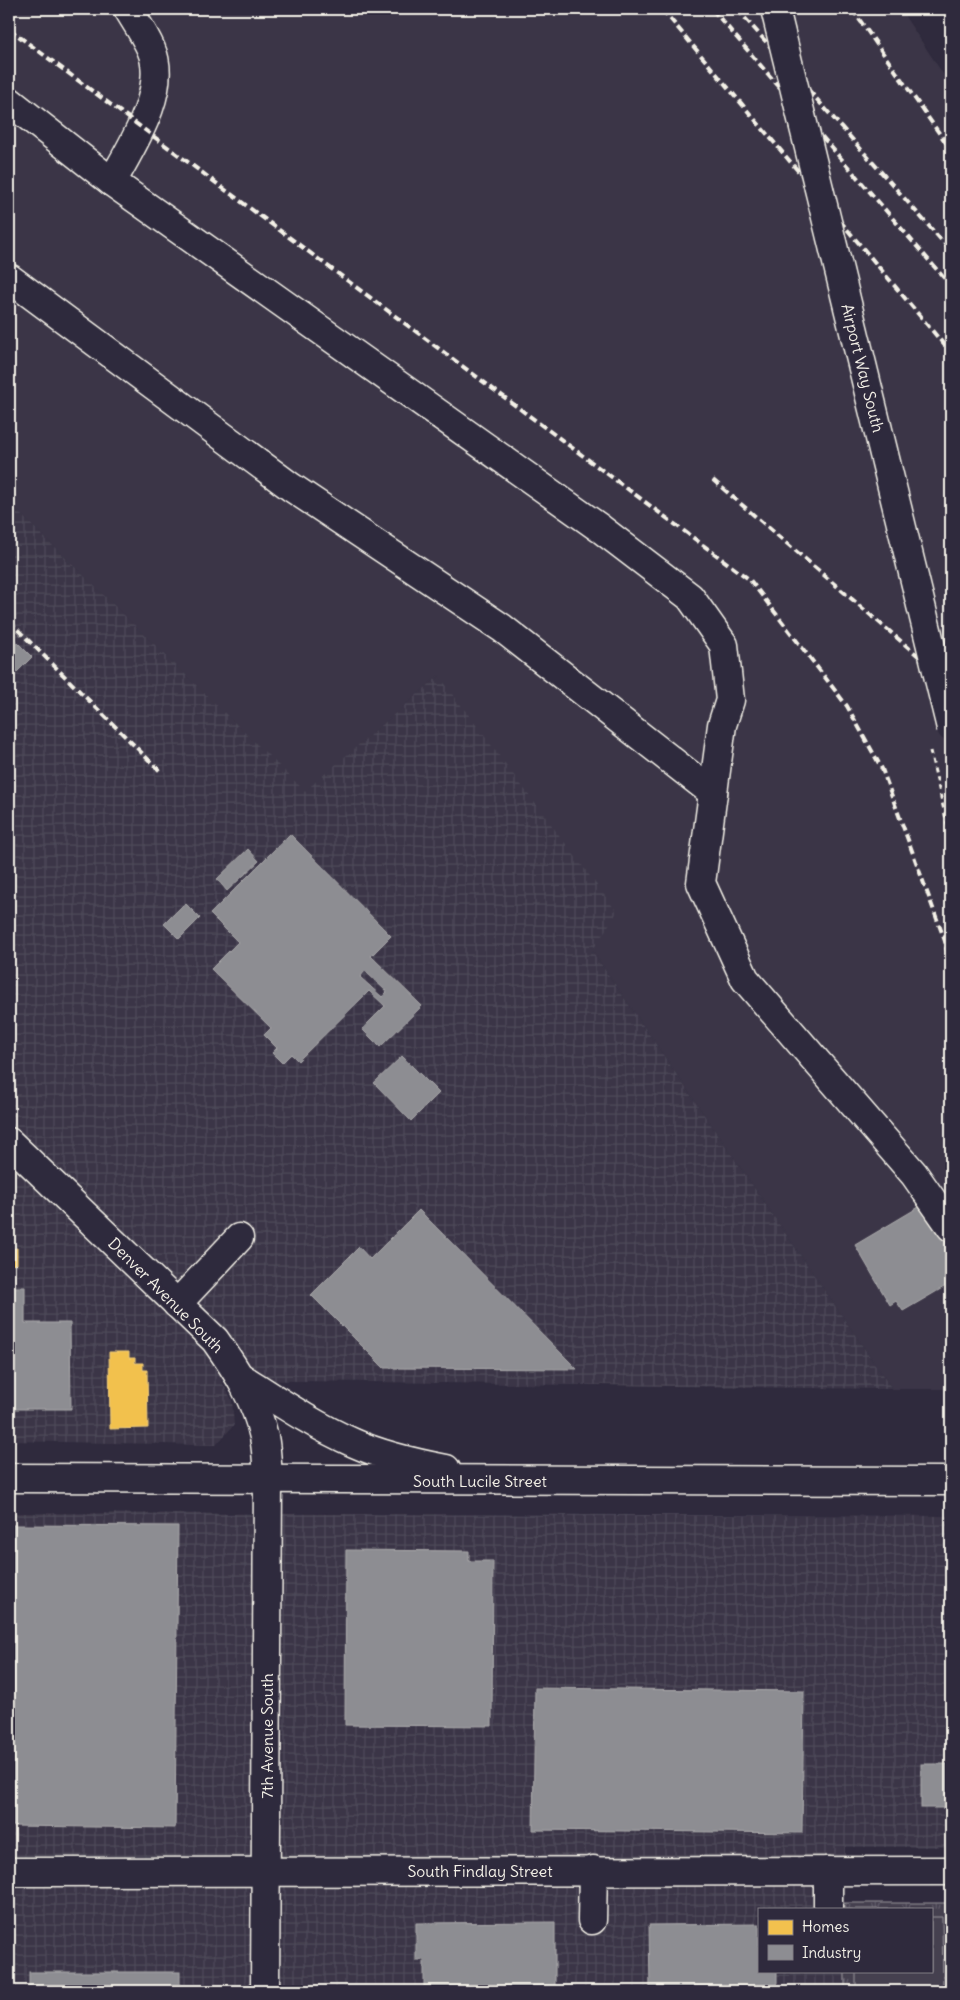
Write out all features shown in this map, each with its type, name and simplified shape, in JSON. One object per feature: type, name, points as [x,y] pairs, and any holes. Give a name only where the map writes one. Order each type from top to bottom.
[{"type":"street","points":[[112,182],[142,127],[158,78],[152,51],[128,9]]},
{"type":"street","name":"Airport Way South","points":[[775,9],[951,728]]},
{"type":"street","points":[[9,100],[112,182],[593,523],[690,597],[724,645],[730,700],[722,725],[702,883],[744,979],[914,1174],[951,1228]]},
{"type":"street","points":[[9,278],[291,487],[502,628],[713,793]]},
{"type":"street","name":"Denver Avenue South","points":[[9,1142],[215,1340],[242,1378],[256,1410],[265,1439],[268,1480]]},
{"type":"street","points":[[177,1304],[239,1238]]},
{"type":"street","points":[[242,1378],[320,1426],[355,1444],[389,1456],[512,1481]]},
{"type":"street","name":"South Lucile Street","points":[[9,1478],[951,1481]]},
{"type":"street","name":"7th Avenue South","points":[[265,1991],[268,1480]]},
{"type":"street","points":[[592,1920],[593,1870]]},
{"type":"street","points":[[828,1871],[828,1908]]},
{"type":"street","name":"South Findlay Street","points":[[9,1872],[951,1871]]},
{"type":"path","points":[[928,746],[951,840]]},
{"type":"shaded area","points":[[9,9],[900,9],[951,86],[951,809],[945,810],[951,839],[951,1389],[892,1389],[592,951],[439,676],[305,792],[9,503]]},
{"type":"shaded area","points":[[9,503],[305,791],[439,676],[617,912],[592,951],[892,1389],[221,1380],[232,1400],[234,1425],[216,1445],[9,1441]]},
{"type":"shaded area","points":[[9,1513],[951,1516],[951,1847],[845,1847],[844,1908],[758,1908],[758,1972],[845,1972],[845,1991],[9,1991]]},
{"type":"green space","points":[[844,1903],[951,1903],[951,1991],[845,1991],[845,1972],[932,1972],[932,1908],[844,1908]]},
{"type":"green space","points":[[932,1917],[942,1917],[943,1991],[856,1991],[856,1972],[932,1972]]},
{"type":"building: Homes","points":[[9,1238],[11,1249],[17,1248],[17,1264],[9,1265]]},
{"type":"building: Homes","points":[[109,1352],[129,1352],[129,1358],[135,1358],[135,1363],[143,1363],[143,1370],[147,1370],[148,1428],[110,1429]]},
{"type":"building: Industry","points":[[9,634],[32,657],[9,680]]},
{"type":"building: Industry","points":[[290,834],[391,936],[371,956],[422,1006],[380,1047],[362,1029],[385,1006],[369,991],[298,1061],[291,1054],[282,1063],[272,1053],[277,1048],[264,1035],[271,1028],[211,969],[238,942],[210,914]],"holes":[[[365,971],[387,992],[382,997],[360,977]]]},
{"type":"building: Industry","points":[[248,849],[259,861],[227,891],[217,879]]},
{"type":"building: Industry","points":[[185,903],[200,918],[179,939],[164,924]]},
{"type":"building: Industry","points":[[402,1056],[439,1093],[411,1121],[374,1083]]},
{"type":"building: Industry","points":[[924,1204],[951,1250],[951,1283],[903,1311],[896,1301],[890,1305],[855,1245]]},
{"type":"building: Industry","points":[[419,1210],[577,1369],[384,1368],[311,1295],[359,1247],[370,1259]]},
{"type":"building: Industry","points":[[9,1287],[25,1287],[25,1323],[70,1323],[71,1409],[9,1409]]},
{"type":"building: Industry","points":[[9,1525],[178,1526],[175,1828],[9,1826]]},
{"type":"building: Industry","points":[[346,1550],[469,1551],[469,1561],[493,1561],[492,1726],[345,1725]]},
{"type":"building: Industry","points":[[535,1688],[804,1691],[802,1833],[533,1830]]},
{"type":"building: Industry","points":[[921,1764],[951,1764],[951,1808],[921,1808]]},
{"type":"building: Industry","points":[[555,1922],[555,1991],[424,1991],[424,1960],[416,1960],[416,1923]]},
{"type":"building: Industry","points":[[758,1924],[758,1972],[777,1972],[777,1991],[650,1991],[649,1925]]},
{"type":"building: Industry","points":[[29,1972],[180,1972],[180,1991],[29,1991]]},
{"type":"railway","points":[[662,9],[951,353]]},
{"type":"railway","points":[[712,9],[951,286]]},
{"type":"railway","points":[[737,9],[951,251]]},
{"type":"railway","points":[[852,9],[951,150]]},
{"type":"railway","points":[[9,29],[750,580],[847,706],[882,769],[945,941],[951,972]]},
{"type":"railway","points":[[713,480],[951,684]]},
{"type":"railway","points":[[9,621],[162,773]]}]
